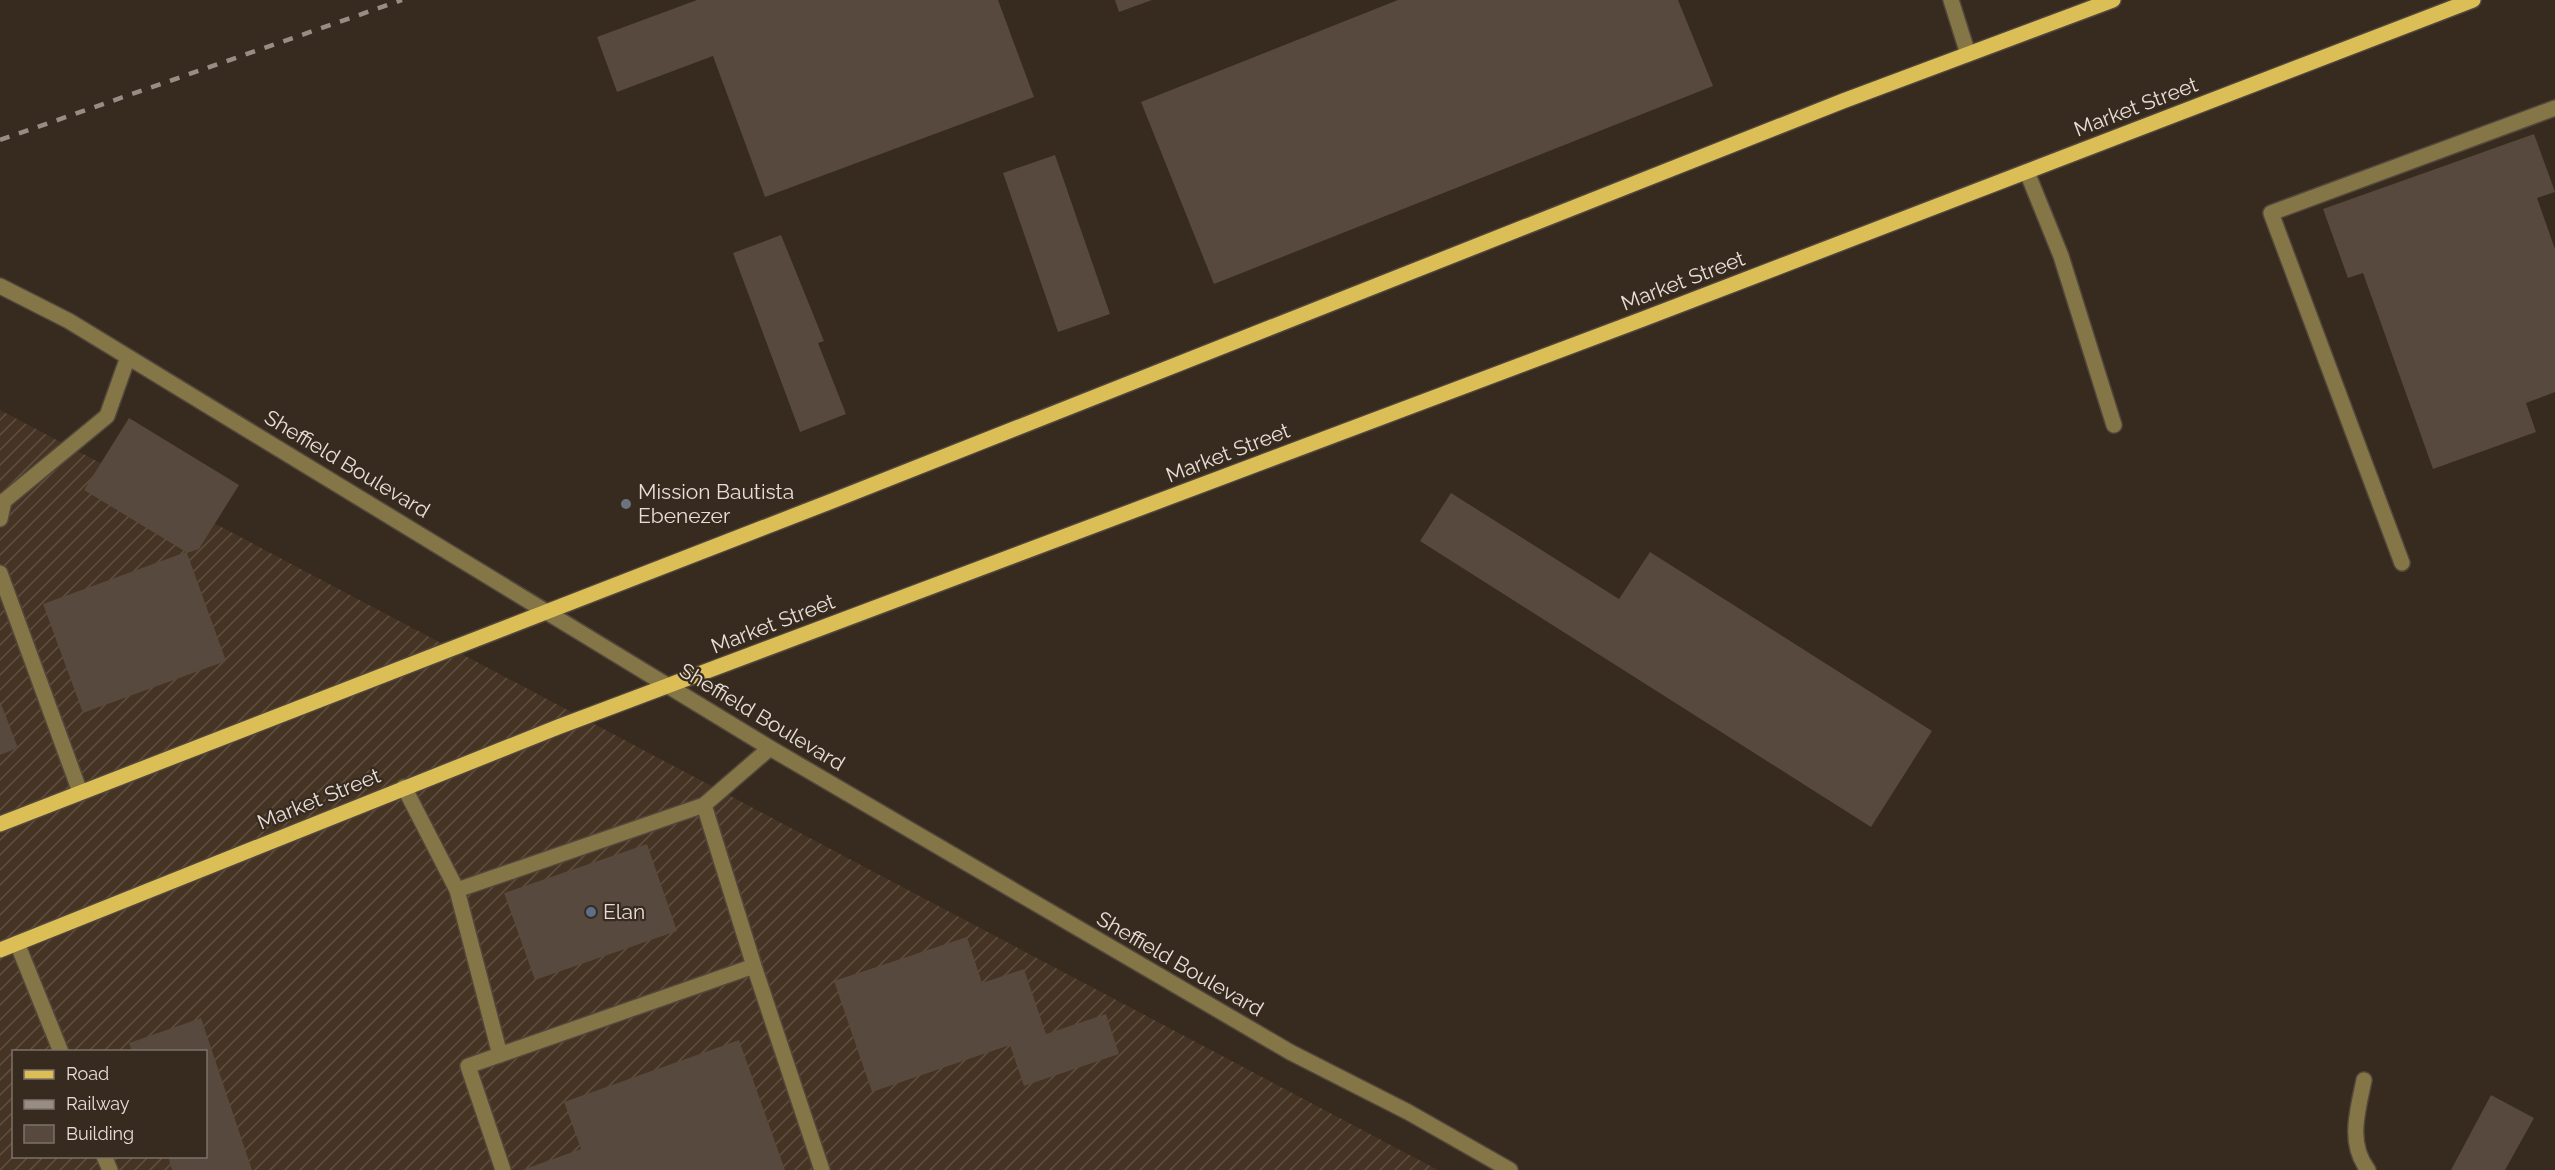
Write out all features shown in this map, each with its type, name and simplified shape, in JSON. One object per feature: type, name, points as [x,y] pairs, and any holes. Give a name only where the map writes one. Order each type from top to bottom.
[{"type":"main road","points":[[0,824],[1968,54],[2113,0]]},
{"type":"main road","name":"Market Street","points":[[0,950],[404,788],[670,685],[1643,319],[2472,0]]},
{"type":"street","points":[[1950,0],[1968,54]]},
{"type":"street","points":[[2402,563],[2271,213],[2555,109]]},
{"type":"street","points":[[2027,172],[2061,256],[2114,425]]},
{"type":"street","name":"Sheffield Boulevard","points":[[0,286],[69,321],[548,610],[770,748],[1290,1052],[1408,1112],[1510,1170]]},
{"type":"street","points":[[0,519],[4,501],[107,416],[128,357]]},
{"type":"street","points":[[0,573],[80,792]]},
{"type":"street","points":[[457,890],[704,805],[770,748]]},
{"type":"street","points":[[404,788],[457,890],[500,1055]]},
{"type":"street","points":[[704,805],[754,966],[822,1170]]},
{"type":"street","points":[[17,943],[60,1050]]},
{"type":"street","points":[[503,1170],[468,1066],[754,966]]},
{"type":"street","points":[[2364,1080],[2354,1129],[2361,1162],[2368,1170]]},
{"type":"shaded area","points":[[0,410],[1438,1170],[0,1170]]},
{"type":"building","points":[[697,0],[998,0],[1034,97],[765,197],[713,56],[617,92],[597,37]]},
{"type":"building","points":[[1115,0],[1152,0],[1119,12]]},
{"type":"building","points":[[1398,0],[1678,0],[1713,86],[1214,284],[1141,102]]},
{"type":"building","points":[[2534,134],[2555,192],[2537,198],[2555,249],[2555,392],[2526,403],[2536,432],[2433,469],[2363,273],[2348,278],[2323,209]]},
{"type":"building","points":[[1055,155],[1110,314],[1058,332],[1003,173]]},
{"type":"building","points":[[781,235],[824,341],[818,343],[846,414],[800,432],[733,253]]},
{"type":"building","points":[[129,418],[239,485],[199,549],[187,553],[226,661],[83,713],[43,604],[186,552],[84,490]]},
{"type":"building","points":[[1451,493],[1619,599],[1650,552],[1932,731],[1871,827],[1420,541]]},
{"type":"building","points":[[0,701],[18,748],[0,755]]},
{"type":"building","name":"Elan","points":[[647,844],[677,931],[535,980],[504,893]]},
{"type":"building","points":[[967,937],[982,983],[1024,969],[1046,1034],[1106,1014],[1119,1054],[1024,1086],[1010,1045],[872,1092],[834,981]]},
{"type":"building","points":[[201,1018],[252,1170],[172,1170],[169,1158],[207,1158],[207,1050],[131,1050],[129,1043]]},
{"type":"building","points":[[739,1040],[785,1170],[522,1170],[581,1149],[564,1102]]},
{"type":"building","points":[[2491,1095],[2534,1118],[2505,1170],[2451,1170]]},
{"type":"railway","points":[[0,140],[402,0]]},
{"type":"place","name":"Mission Bautista Ebenezer","points":[[626,504]]},
{"type":"place","name":"Elan","points":[[591,912]]}]
